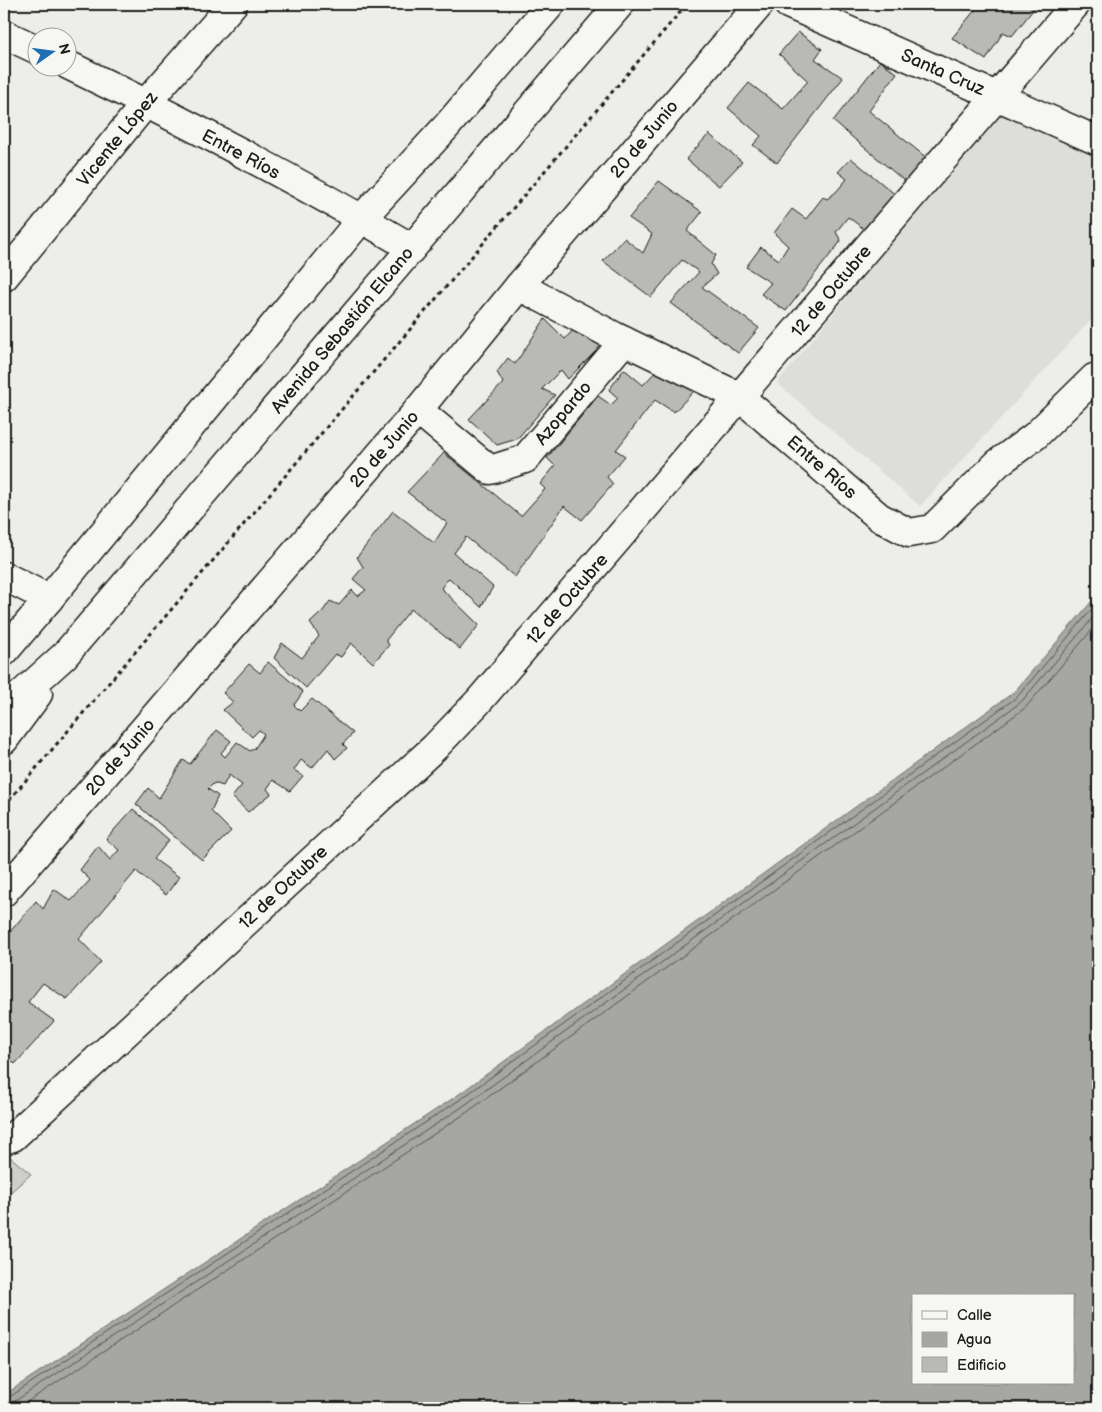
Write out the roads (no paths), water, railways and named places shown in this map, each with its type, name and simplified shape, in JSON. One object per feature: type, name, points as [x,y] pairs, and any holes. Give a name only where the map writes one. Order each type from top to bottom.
[{"type":"street","name":"Vicente López","points":[[4,278],[146,103],[233,4]]},
{"type":"street","points":[[4,652],[362,218],[446,127],[551,4]]},
{"type":"street","name":"Avenida Sebastián Elcano","points":[[4,740],[26,712],[64,656],[620,4]]},
{"type":"street","name":"20 de Junio","points":[[4,892],[418,410],[519,286],[760,4]]},
{"type":"street","name":"Santa Cruz","points":[[788,4],[1098,140]]},
{"type":"street","name":"12 de Octubre","points":[[4,1140],[13,1137],[435,747],[478,702],[1076,4]]},
{"type":"street","points":[[4,34],[28,45]]},
{"type":"street","name":"Entre Ríos","points":[[78,70],[146,103],[362,218],[412,248]]},
{"type":"street","name":"Entre Ríos","points":[[519,286],[740,397],[879,517],[909,533],[932,529],[998,462],[1035,436],[1094,378]]},
{"type":"street","name":"Azopardo","points":[[418,410],[490,470],[524,459],[624,340]]},
{"type":"street","points":[[4,576],[49,599]]},
{"type":"street","name":"Avenida Sebastián Elcano","points":[[4,710],[64,656]]},
{"type":"water","points":[[1098,594],[1098,1408],[4,1408],[4,1395],[455,1097],[1014,692]]}]
